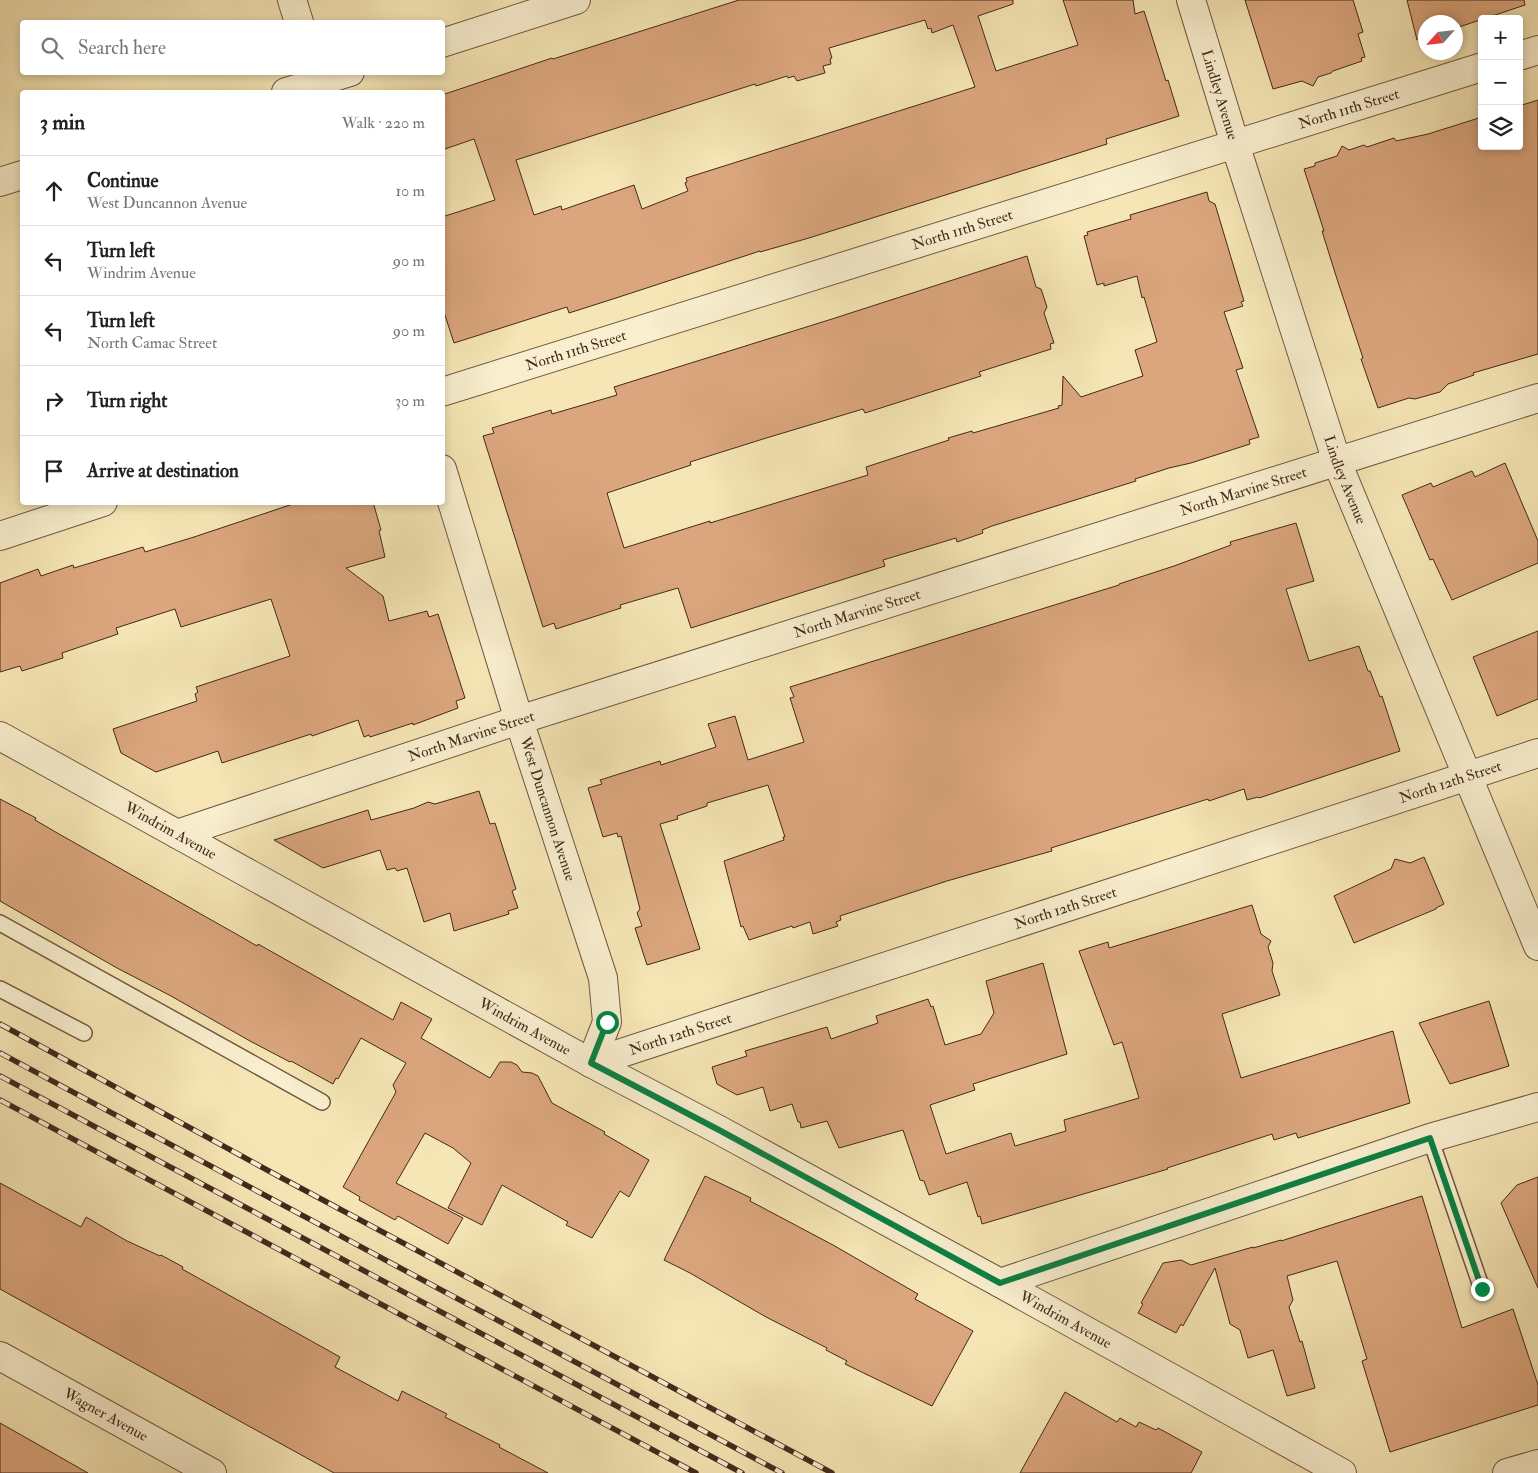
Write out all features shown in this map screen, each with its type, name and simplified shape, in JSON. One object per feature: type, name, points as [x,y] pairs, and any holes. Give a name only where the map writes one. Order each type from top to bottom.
[{"type":"street","points":[[292,0],[298,20]]},
{"type":"street","points":[[445,42],[576,0]]},
{"type":"street","name":"Lindley Avenue","points":[[1191,0],[1337,462],[1538,946]]},
{"type":"street","points":[[1523,55],[1538,50]]},
{"type":"street","name":"North 11th Street","points":[[445,391],[1478,68]]},
{"type":"street","points":[[293,90],[341,75]]},
{"type":"street","points":[[0,182],[20,176]]},
{"type":"street","name":"North Marvine Street","points":[[177,834],[519,720],[1538,398]]},
{"type":"street","name":"West Duncannon Avenue","points":[[445,479],[519,720],[603,978],[607,1022],[591,1063]]},
{"type":"street","points":[[0,536],[94,505]]},
{"type":"street","name":"Windrim Avenue","points":[[0,736],[591,1063],[719,1130],[1000,1283],[1342,1473]]},
{"type":"street","name":"North 12th Street","points":[[591,1063],[1538,753]]},
{"type":"street","points":[[1000,1283],[1430,1138],[1538,1106]]},
{"type":"street","name":"Wagner Avenue","points":[[0,1356],[212,1473]]},
{"type":"street","points":[[1507,1473],[1538,1464]]},
{"type":"lane","points":[[0,923],[322,1102]]},
{"type":"lane","points":[[0,989],[84,1033]]},
{"type":"lane","points":[[1430,1138],[1482,1289]]},
{"type":"building","points":[[739,0],[1013,0],[1013,4],[978,16],[996,71],[1078,45],[1063,0],[1133,0],[1135,14],[1144,11],[1179,116],[1106,139],[1107,144],[809,238],[760,251],[569,313],[567,307],[454,343],[445,315],[445,216],[495,200],[474,139],[445,149],[445,94],[552,58]],"holes":[[[925,20],[928,29],[931,28],[932,33],[953,25],[975,87],[686,178],[687,182],[685,183],[688,191],[642,209],[634,185],[562,210],[561,206],[534,215],[516,160],[755,84],[756,86],[787,76],[788,78],[794,76],[797,81],[825,73],[823,66],[831,64],[830,59],[832,58],[829,48]]]},
{"type":"building","points":[[1245,0],[1353,0],[1363,32],[1358,34],[1365,57],[1361,58],[1362,61],[1318,77],[1313,86],[1302,81],[1273,89]]},
{"type":"building","points":[[1407,0],[1524,0],[1525,5],[1495,15],[1478,15],[1478,21],[1463,26],[1463,15],[1418,15],[1417,40]]},
{"type":"building","points":[[1538,100],[1538,354],[1473,373],[1474,375],[1448,384],[1440,392],[1415,399],[1409,398],[1378,408],[1361,359],[1363,358],[1304,169],[1315,166],[1315,163],[1337,156],[1342,146],[1349,150],[1364,145],[1367,147],[1394,138],[1396,141],[1428,134],[1478,118],[1478,150],[1523,150],[1523,105]]},
{"type":"building","points":[[1207,192],[1209,201],[1215,204],[1244,301],[1241,302],[1243,306],[1224,312],[1243,368],[1236,370],[1259,437],[1249,440],[1250,444],[1169,468],[1135,479],[1136,481],[992,526],[982,530],[983,533],[957,542],[956,538],[883,560],[885,566],[691,628],[678,588],[620,605],[621,608],[556,629],[554,623],[543,627],[483,436],[494,433],[492,428],[551,410],[552,414],[617,395],[614,387],[1027,256],[1036,287],[1041,289],[1047,307],[1044,313],[1054,343],[1050,344],[1051,349],[979,372],[981,376],[865,413],[863,409],[763,439],[690,462],[691,465],[607,493],[624,548],[868,475],[866,467],[949,440],[948,438],[972,431],[973,433],[1059,408],[1058,406],[1062,405],[1063,376],[1081,397],[1143,376],[1135,350],[1157,342],[1144,297],[1142,298],[1137,276],[1104,286],[1104,283],[1097,285],[1084,236],[1088,235],[1087,232],[1131,219],[1130,215]]},
{"type":"building","points":[[1505,463],[1538,541],[1538,563],[1452,600],[1433,559],[1430,560],[1402,495],[1431,483],[1433,487],[1472,471],[1475,477]]},
{"type":"building","points":[[290,505],[374,505],[381,530],[379,531],[385,557],[346,568],[383,596],[389,621],[427,611],[429,617],[438,614],[465,698],[456,701],[458,708],[413,725],[413,723],[370,737],[369,735],[364,737],[358,720],[222,763],[218,751],[156,772],[121,753],[113,729],[197,701],[195,694],[198,692],[196,687],[290,656],[271,599],[181,627],[175,609],[116,628],[118,634],[62,653],[63,658],[22,671],[20,666],[0,672],[0,583],[38,569],[41,576],[73,565],[74,568],[143,547],[145,552]]},
{"type":"building","points":[[1296,523],[1314,581],[1286,589],[1309,661],[1359,646],[1368,671],[1370,671],[1380,697],[1382,696],[1400,751],[1259,798],[1247,800],[1244,789],[1209,801],[1208,799],[1051,848],[1052,851],[947,881],[840,916],[841,920],[836,922],[838,926],[813,934],[810,922],[749,940],[743,926],[741,927],[724,861],[784,840],[783,837],[785,837],[768,785],[707,803],[707,806],[677,816],[678,819],[660,824],[700,949],[647,965],[635,928],[642,926],[637,913],[640,909],[621,836],[618,837],[617,833],[603,837],[588,788],[602,784],[600,780],[660,761],[661,765],[716,747],[708,724],[735,716],[748,760],[804,742],[790,698],[794,697],[790,687],[1119,585],[1231,545],[1230,542]]},
{"type":"building","points":[[1538,631],[1538,699],[1497,716],[1473,657]]},
{"type":"building","points":[[479,791],[490,824],[495,823],[516,889],[512,891],[518,908],[508,911],[509,914],[454,931],[450,913],[424,922],[407,868],[397,871],[395,868],[387,870],[380,850],[323,868],[274,840],[368,810],[371,820],[414,808],[428,802],[435,804]]},
{"type":"building","points":[[0,799],[257,946],[258,944],[393,1020],[401,1002],[432,1019],[421,1038],[490,1078],[500,1062],[511,1062],[517,1065],[522,1072],[538,1076],[552,1103],[605,1132],[604,1134],[649,1160],[629,1197],[620,1191],[592,1238],[566,1225],[568,1222],[502,1185],[482,1225],[448,1208],[471,1163],[453,1148],[425,1133],[396,1183],[463,1218],[448,1244],[398,1216],[395,1220],[359,1200],[360,1197],[343,1187],[396,1092],[393,1085],[406,1063],[361,1038],[338,1079],[336,1078],[333,1084],[117,968],[0,901]]},
{"type":"building","points":[[1424,857],[1444,904],[1354,943],[1334,896],[1391,869],[1395,859],[1410,863]]},
{"type":"building","points":[[1252,905],[1261,934],[1271,941],[1268,947],[1273,963],[1272,971],[1280,995],[1222,1014],[1241,1078],[1393,1031],[1410,1103],[1298,1138],[1296,1133],[1274,1140],[1272,1134],[1168,1169],[982,1224],[967,1182],[929,1195],[924,1181],[920,1180],[903,1130],[839,1148],[827,1121],[801,1128],[792,1104],[770,1111],[763,1087],[737,1095],[717,1084],[712,1067],[747,1056],[745,1051],[827,1027],[831,1039],[878,1023],[876,1016],[928,999],[931,1007],[933,1006],[945,1045],[981,1034],[994,1013],[986,981],[1043,963],[1067,1054],[973,1084],[975,1090],[930,1105],[946,1154],[1011,1133],[1015,1146],[1066,1131],[1064,1120],[1139,1098],[1122,1042],[1114,1045],[1079,951],[1108,942],[1109,948]]},
{"type":"building","points":[[1489,1001],[1509,1066],[1450,1084],[1419,1023]]},
{"type":"building","points":[[705,1176],[751,1198],[750,1201],[833,1245],[918,1294],[915,1299],[973,1331],[932,1406],[845,1364],[847,1361],[826,1350],[827,1348],[766,1317],[664,1260]]},
{"type":"building","points":[[1538,1177],[1538,1288],[1501,1203],[1517,1185]]},
{"type":"building","points":[[0,1183],[81,1227],[86,1217],[127,1241],[161,1255],[183,1267],[182,1269],[340,1357],[335,1367],[398,1401],[402,1391],[447,1414],[445,1417],[500,1445],[499,1447],[548,1473],[334,1473],[0,1289]]},
{"type":"building","points":[[1422,1196],[1462,1328],[1513,1309],[1538,1385],[1538,1405],[1390,1452],[1362,1361],[1367,1359],[1337,1261],[1287,1276],[1293,1300],[1289,1307],[1300,1342],[1302,1341],[1315,1388],[1287,1396],[1273,1350],[1248,1358],[1240,1330],[1230,1324],[1215,1268],[1183,1326],[1181,1324],[1176,1333],[1138,1313],[1143,1304],[1141,1303],[1163,1263],[1181,1260],[1191,1265],[1281,1241]]},
{"type":"building","points":[[1065,1392],[1117,1422],[1120,1418],[1136,1427],[1139,1422],[1156,1430],[1158,1428],[1202,1452],[1191,1473],[1020,1473]]},
{"type":"building","points":[[0,1423],[88,1473],[0,1473]]},
{"type":"railway","points":[[0,1024],[280,1177],[832,1473]]},
{"type":"railway","points":[[0,1053],[782,1473]]},
{"type":"railway","points":[[0,1076],[742,1473]]},
{"type":"railway","points":[[0,1100],[696,1473]]},
{"type":"route","points":[[607,1022],[591,1063],[719,1130],[1000,1283],[1430,1138],[1482,1289]]}]
